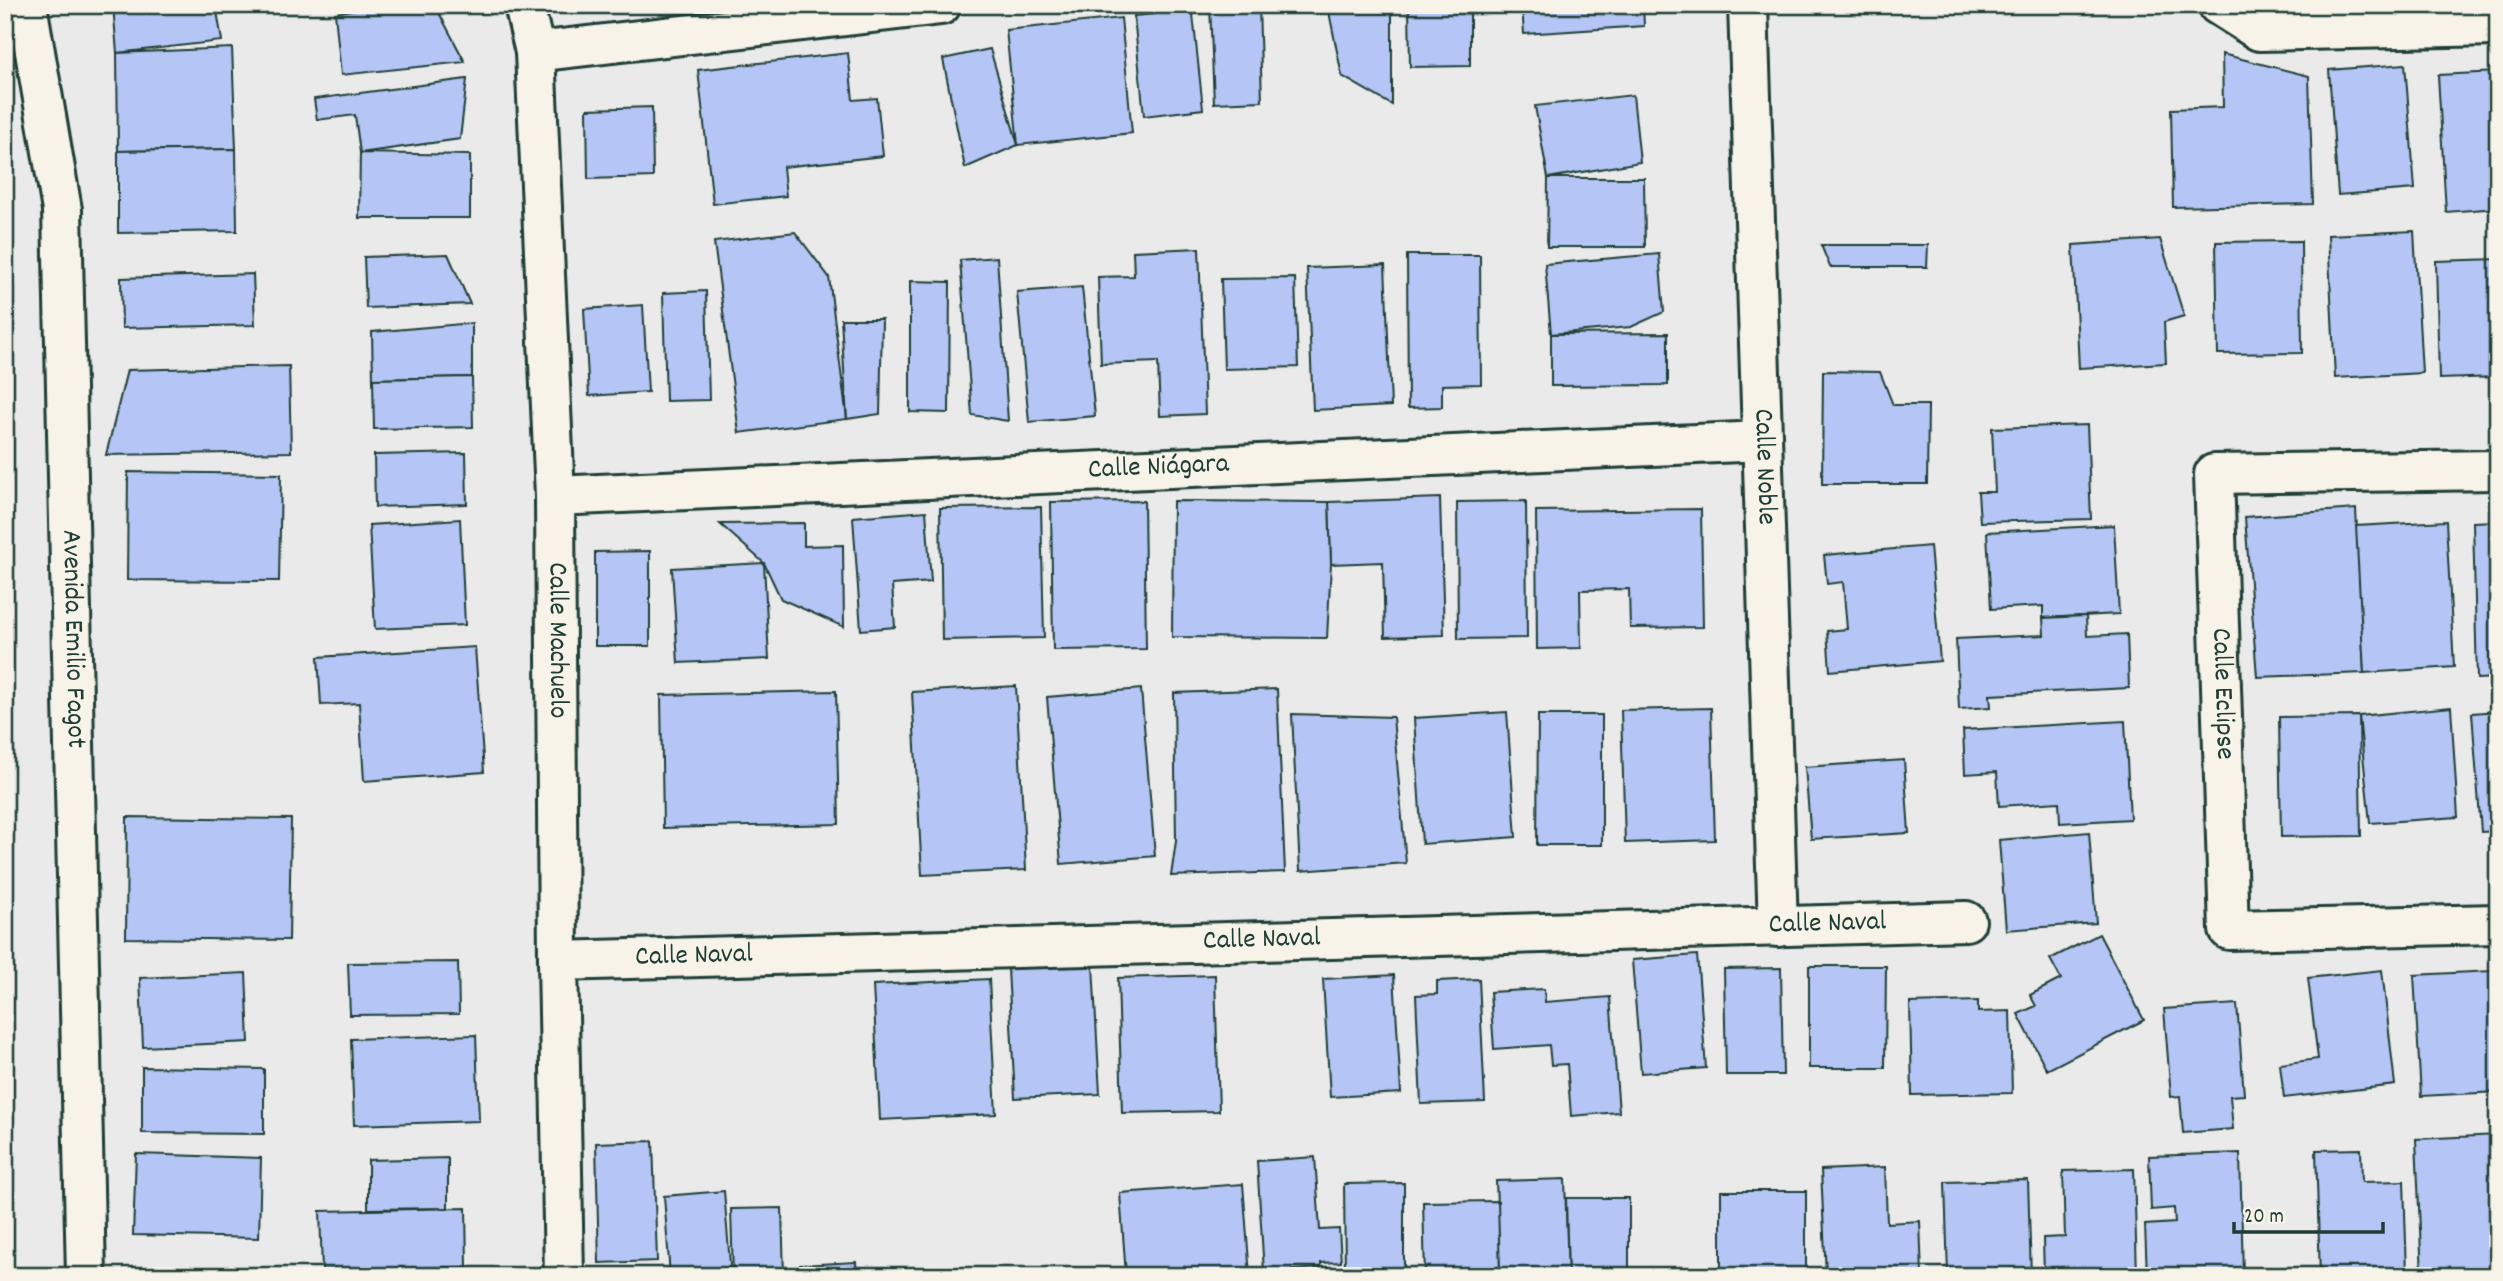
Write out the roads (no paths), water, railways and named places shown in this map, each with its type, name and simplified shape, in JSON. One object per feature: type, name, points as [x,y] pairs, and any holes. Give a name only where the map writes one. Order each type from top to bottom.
[{"type":"street","name":"Avenida Emilio Fagot","points":[[27,5],[62,210],[86,1276]]},
{"type":"street","name":"Calle Machuelo","points":[[524,5],[535,52],[555,496],[558,961],[564,1276]]},
{"type":"street","points":[[535,52],[941,5]]},
{"type":"street","name":"Calle Noble","points":[[1748,5],[1778,926]]},
{"type":"street","points":[[2218,5],[2259,31],[2498,26]]},
{"type":"street","name":"Calle Niágara","points":[[555,496],[1762,441]]},
{"type":"street","name":"Calle Eclipse","points":[[2498,470],[2214,474],[2229,930],[2498,924]]},
{"type":"street","name":"Calle Naval","points":[[558,961],[1966,921]]}]
